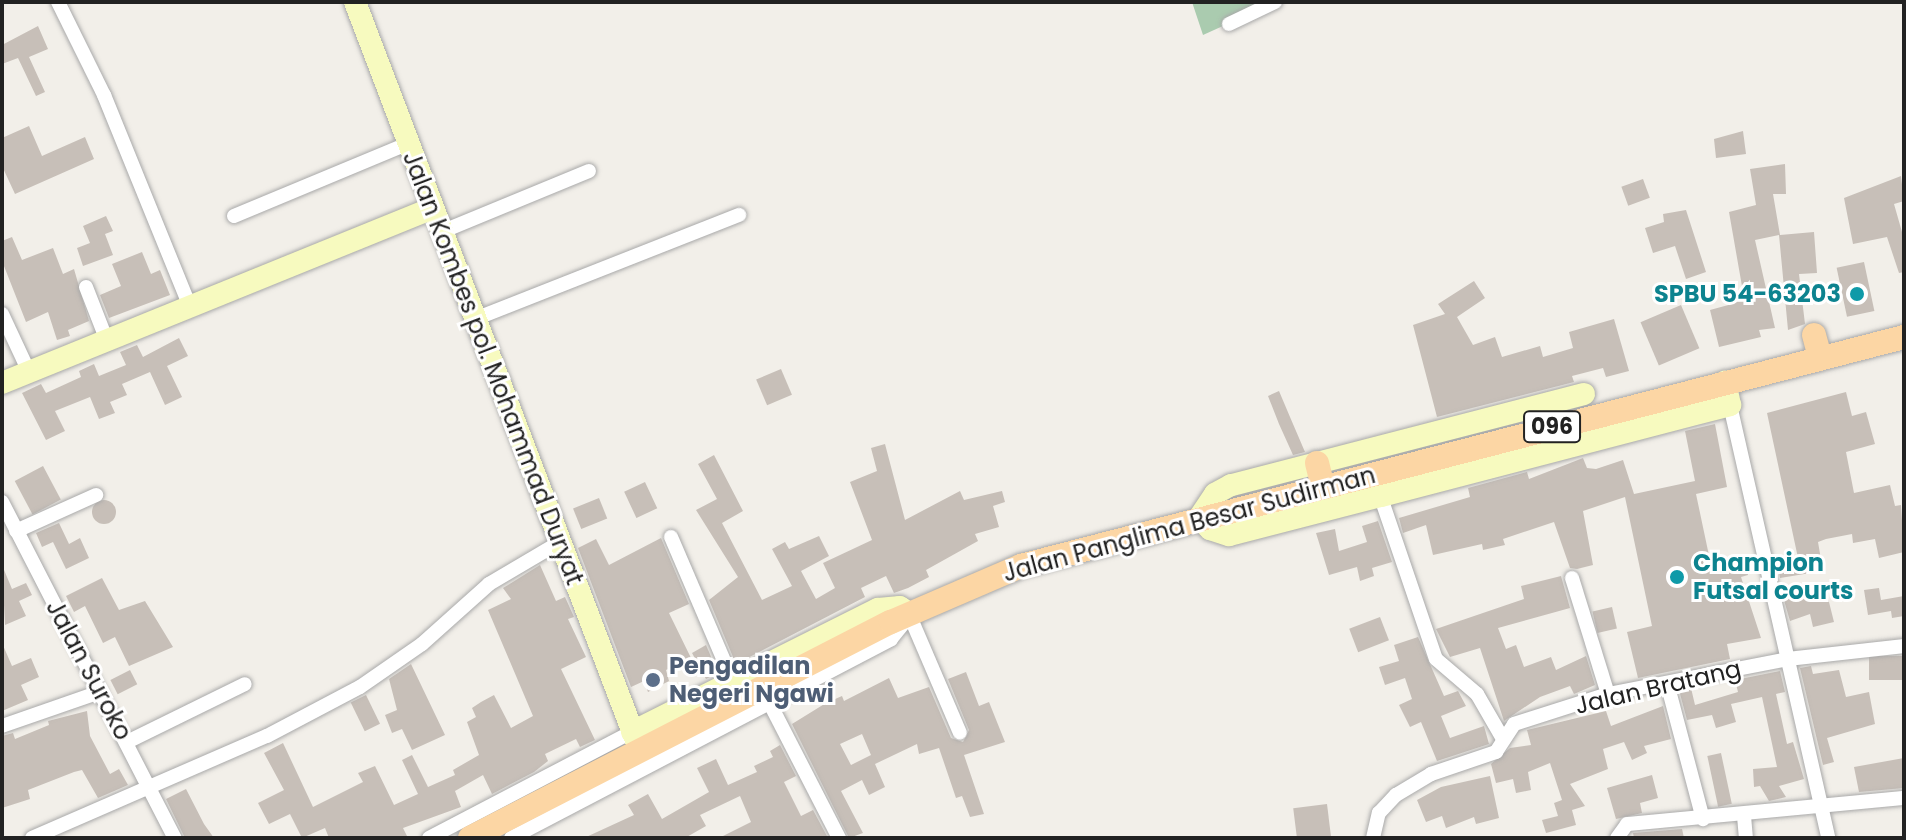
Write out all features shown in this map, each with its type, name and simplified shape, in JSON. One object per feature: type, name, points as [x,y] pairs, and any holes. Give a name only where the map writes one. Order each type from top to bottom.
[{"type":"main road","name":"Jalan Panglima Besar Sudirman","points":[[470,838],[577,793],[636,742],[766,696],[817,650],[1034,562],[1199,518],[1377,485],[1728,394],[1817,346],[1904,337]]},
{"type":"main road","points":[[1317,463],[1329,493]]},
{"type":"street","points":[[58,2],[104,95],[190,307]]},
{"type":"street","name":"Jalan Kombes pol. Mohammad Duryat","points":[[355,2],[636,742]]},
{"type":"street","points":[[1229,24],[1275,2]]},
{"type":"street","points":[[234,216],[407,144]]},
{"type":"street","points":[[441,232],[589,171]]},
{"type":"street","points":[[2,383],[432,208]]},
{"type":"street","points":[[475,319],[739,215]]},
{"type":"street","points":[[86,287],[107,341]]},
{"type":"street","points":[[2,314],[29,372]]},
{"type":"street","points":[[1199,518],[1215,494],[1231,485],[1584,394]]},
{"type":"street","points":[[1728,394],[1828,838]]},
{"type":"street","points":[[1377,485],[1436,659],[1477,694],[1503,739]]},
{"type":"street","points":[[16,531],[96,495]]},
{"type":"street","name":"Jalan Suroko","points":[[2,502],[175,838]]},
{"type":"street","points":[[671,537],[733,682]]},
{"type":"street","points":[[32,838],[147,785],[267,736],[360,687],[422,644],[489,584],[560,542]]},
{"type":"street","points":[[1572,578],[1608,694]]},
{"type":"street","points":[[511,838],[577,793],[766,696],[891,639],[908,621],[909,613]]},
{"type":"street","points":[[909,613],[960,733]]},
{"type":"street","name":"Jalan Bratang","points":[[1373,838],[1379,813],[1411,783],[1492,754],[1514,724],[1608,694],[1788,659],[1904,646]]},
{"type":"street","points":[[429,838],[636,742],[733,682],[817,650]]},
{"type":"street","points":[[1667,683],[1703,819]]},
{"type":"street","points":[[127,742],[245,684]]},
{"type":"street","points":[[2,726],[100,692]]},
{"type":"street","points":[[766,696],[839,838]]},
{"type":"street","points":[[1617,838],[1627,824],[1744,816],[1904,798]]},
{"type":"street","points":[[1744,816],[1746,838]]},
{"type":"green space","points":[[1192,2],[1276,2],[1203,35]]},
{"type":"building","points":[[38,26],[48,49],[29,57],[45,92],[36,96],[18,58],[2,64],[2,45]]},
{"type":"building","points":[[29,126],[42,156],[85,137],[94,159],[15,194],[2,166],[2,138]]},
{"type":"building","points":[[1743,131],[1746,154],[1716,158],[1714,139]]},
{"type":"building","points":[[1785,164],[1786,194],[1773,194],[1780,235],[1814,232],[1817,273],[1799,274],[1805,324],[1788,330],[1779,235],[1755,240],[1775,328],[1759,330],[1761,337],[1719,347],[1710,310],[1732,304],[1730,296],[1743,292],[1729,212],[1756,205],[1750,169]]},
{"type":"building","points":[[1901,176],[1904,201],[1894,204],[1904,239],[1904,272],[1899,273],[1887,237],[1853,244],[1844,198]]},
{"type":"building","points":[[1643,179],[1650,198],[1628,206],[1621,187]]},
{"type":"building","points":[[1686,210],[1706,272],[1686,279],[1675,246],[1653,253],[1645,228],[1664,222],[1663,214]]},
{"type":"building","points":[[106,216],[113,231],[105,234],[113,255],[83,266],[77,248],[90,243],[83,226]]},
{"type":"building","points":[[12,237],[22,260],[53,248],[63,274],[74,269],[89,321],[68,330],[70,336],[57,340],[48,312],[26,322],[2,261],[2,241]]},
{"type":"building","points":[[142,252],[151,274],[160,270],[170,295],[109,318],[100,295],[121,286],[112,264]]},
{"type":"building","name":"SPBU 54-63203","points":[[1864,262],[1874,311],[1847,317],[1837,268]]},
{"type":"building","points":[[1474,281],[1485,298],[1457,317],[1473,345],[1495,337],[1502,357],[1540,346],[1543,357],[1573,348],[1569,332],[1614,319],[1629,371],[1606,377],[1603,368],[1572,376],[1574,382],[1437,417],[1413,325],[1445,314],[1438,304]]},
{"type":"building","points":[[1681,305],[1699,348],[1659,365],[1640,322]]},
{"type":"building","points":[[179,338],[188,356],[167,366],[182,397],[165,405],[150,372],[122,384],[127,395],[110,402],[115,413],[99,419],[90,397],[55,411],[65,431],[46,440],[22,393],[41,384],[46,393],[81,377],[79,371],[94,364],[99,376],[126,365],[120,352],[137,345],[143,357]]},
{"type":"building","points":[[781,369],[792,395],[767,405],[756,380]]},
{"type":"building","points":[[1279,391],[1305,452],[1293,455],[1279,424],[1268,396]]},
{"type":"building","points":[[1846,392],[1852,416],[1866,412],[1875,444],[1846,452],[1854,493],[1890,485],[1895,506],[1901,505],[1904,552],[1879,558],[1875,539],[1853,543],[1852,534],[1826,539],[1818,542],[1823,571],[1780,578],[1777,562],[1798,558],[1767,413]]},
{"type":"building","points":[[1715,424],[1727,487],[1696,494],[1711,565],[1744,556],[1748,575],[1741,577],[1761,638],[1727,644],[1730,659],[1638,678],[1627,632],[1652,626],[1625,497],[1583,511],[1593,565],[1577,569],[1570,568],[1554,522],[1503,539],[1505,545],[1483,550],[1482,544],[1433,555],[1426,525],[1403,533],[1399,518],[1470,497],[1468,488],[1527,472],[1529,479],[1583,458],[1587,468],[1596,469],[1623,460],[1634,494],[1695,481],[1685,431]]},
{"type":"building","points":[[885,444],[905,520],[960,491],[964,500],[1002,491],[1005,502],[993,506],[999,527],[975,534],[978,541],[926,570],[929,577],[908,588],[894,593],[886,576],[861,588],[865,597],[736,664],[709,600],[738,577],[696,510],[717,499],[698,464],[714,455],[743,511],[722,523],[762,600],[792,586],[772,549],[785,542],[789,549],[819,536],[829,556],[801,571],[816,599],[835,588],[823,563],[872,540],[850,482],[877,471],[871,448]]},
{"type":"building","points":[[43,466],[61,500],[33,515],[15,481]]},
{"type":"building","points":[[645,482],[657,508],[636,518],[624,492]]},
{"type":"building","points":[[599,498],[607,518],[581,529],[573,508]]},
{"type":"building","points":[[104,500],[115,507],[116,512],[109,523],[104,524],[93,517],[92,512],[99,501]]},
{"type":"building","points":[[1378,521],[1392,562],[1372,568],[1374,576],[1360,581],[1357,567],[1329,575],[1316,533],[1335,529],[1339,551],[1367,542],[1362,526]]},
{"type":"building","points":[[59,523],[69,544],[80,538],[89,558],[66,569],[53,542],[42,547],[36,533]]},
{"type":"building","points":[[661,538],[689,604],[669,613],[691,658],[666,670],[669,681],[648,692],[644,681],[631,687],[578,548],[596,539],[609,565]]},
{"type":"building","points":[[2,565],[12,589],[26,583],[32,595],[19,601],[26,616],[5,625]]},
{"type":"building","points":[[540,565],[556,601],[565,597],[574,617],[568,619],[586,657],[561,669],[595,740],[580,747],[576,739],[545,754],[548,761],[534,772],[492,794],[483,775],[455,791],[461,807],[403,828],[408,838],[329,838],[325,828],[302,838],[290,814],[269,824],[258,803],[284,790],[264,753],[283,743],[313,807],[363,782],[358,773],[375,766],[394,805],[418,794],[402,760],[412,755],[428,787],[455,775],[453,770],[479,755],[467,722],[476,717],[472,708],[481,702],[494,695],[511,728],[533,716],[488,610],[511,599],[503,588]]},
{"type":"building","points":[[1561,576],[1570,608],[1498,628],[1506,649],[1516,645],[1524,667],[1551,657],[1556,670],[1586,656],[1595,685],[1574,694],[1570,686],[1540,697],[1504,721],[1480,648],[1450,657],[1436,629],[1524,599],[1521,586]]},
{"type":"building","points":[[102,578],[119,610],[145,601],[173,647],[129,666],[115,637],[103,643],[85,606],[74,612],[66,596]]},
{"type":"building","points":[[1825,586],[1834,622],[1813,627],[1810,614],[1790,621],[1784,600]]},
{"type":"building","points":[[1879,588],[1881,600],[1904,596],[1904,616],[1892,618],[1891,611],[1868,615],[1864,590]]},
{"type":"building","points":[[1612,607],[1617,628],[1597,633],[1593,611]]},
{"type":"building","points":[[1380,617],[1389,640],[1358,652],[1349,629]]},
{"type":"building","points":[[1418,637],[1444,696],[1458,691],[1466,706],[1441,716],[1450,738],[1484,726],[1489,744],[1437,761],[1421,722],[1410,727],[1399,705],[1412,699],[1405,678],[1385,685],[1379,667],[1399,661],[1394,645]]},
{"type":"building","points":[[2,643],[12,666],[31,658],[39,677],[21,685],[28,700],[2,711]]},
{"type":"building","points":[[706,645],[718,673],[706,679],[692,653]]},
{"type":"building","points":[[1869,656],[1904,656],[1904,680],[1869,680]]},
{"type":"building","points":[[411,664],[445,735],[412,750],[402,729],[392,733],[385,715],[397,710],[389,679]]},
{"type":"building","points":[[1811,666],[1813,674],[1839,670],[1846,697],[1869,692],[1875,724],[1827,738],[1834,762],[1823,765],[1800,668]]},
{"type":"building","points":[[130,670],[137,684],[118,694],[110,680]]},
{"type":"building","points":[[1780,671],[1785,692],[1776,694],[1787,744],[1793,742],[1804,779],[1779,786],[1786,797],[1769,801],[1760,786],[1754,787],[1753,769],[1777,767],[1762,697],[1731,704],[1736,722],[1716,728],[1712,715],[1687,720],[1679,690],[1691,688],[1695,705],[1738,692],[1735,680]]},
{"type":"building","points":[[966,672],[979,706],[989,702],[1005,742],[964,755],[984,814],[970,817],[962,796],[956,798],[939,748],[919,754],[917,744],[875,764],[885,787],[869,795],[862,780],[841,791],[863,833],[849,838],[792,724],[826,703],[842,696],[844,701],[889,678],[898,698],[929,687],[951,738],[963,742],[969,730],[948,679]],"holes":[[[862,734],[871,755],[851,765],[840,744]]]},
{"type":"building","points":[[366,695],[380,724],[365,731],[351,702]]},
{"type":"building","points":[[1663,706],[1671,739],[1644,746],[1647,753],[1632,760],[1624,742],[1603,749],[1608,769],[1570,784],[1585,806],[1572,810],[1576,825],[1546,833],[1542,820],[1558,816],[1554,803],[1562,800],[1550,763],[1528,772],[1531,790],[1516,793],[1513,779],[1496,783],[1491,764],[1510,748],[1531,745],[1527,730],[1606,711],[1611,726]]},
{"type":"building","points":[[87,711],[90,736],[110,774],[119,769],[128,785],[98,798],[82,770],[28,790],[30,799],[2,808],[2,736],[13,733],[15,739],[49,725],[48,721]]},
{"type":"building","points":[[780,745],[796,776],[784,782],[801,816],[813,810],[828,838],[719,838],[751,822],[740,796],[700,815],[706,826],[685,838],[584,838],[634,815],[628,805],[648,794],[662,819],[709,792],[697,768],[716,759],[728,785],[757,772],[754,766],[773,757],[770,751]]},
{"type":"building","points":[[1721,753],[1732,804],[1718,807],[1707,756]]},
{"type":"building","points":[[1904,758],[1904,788],[1859,792],[1854,767]]},
{"type":"building","points":[[1652,775],[1658,798],[1640,803],[1642,813],[1616,819],[1607,788]]},
{"type":"building","points":[[1490,776],[1499,818],[1476,824],[1474,817],[1446,828],[1442,816],[1426,822],[1417,800],[1441,787]]},
{"type":"building","points":[[186,789],[214,838],[185,838],[166,799]]},
{"type":"building","points":[[1327,804],[1331,838],[1297,838],[1293,808]]},
{"type":"building","points":[[1682,829],[1684,838],[1634,838],[1633,833]]},
{"type":"place","name":"SPBU 54-63203","points":[[1857,294]]},
{"type":"place","name":"Champion Futsal courts","points":[[1677,577]]},
{"type":"place","name":"Pengadilan Negeri Ngawi","points":[[653,680]]}]
